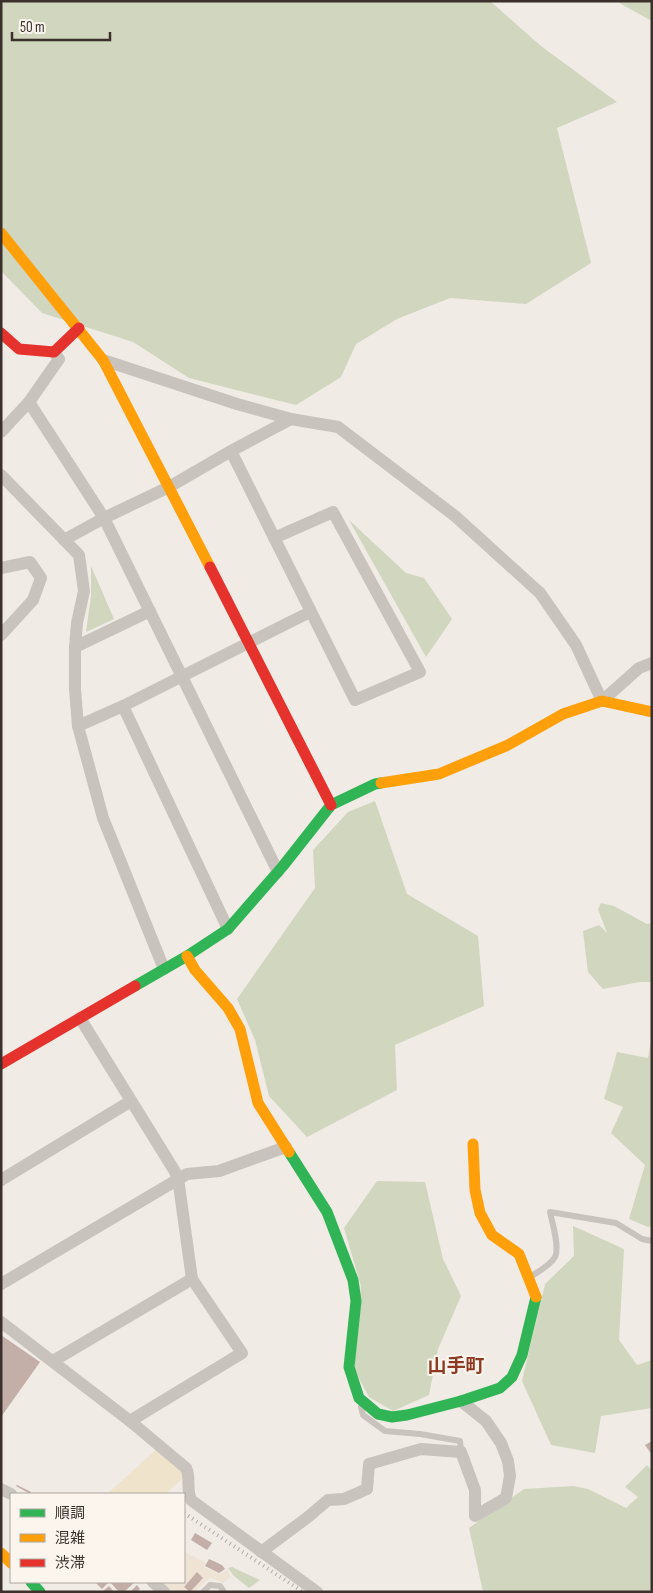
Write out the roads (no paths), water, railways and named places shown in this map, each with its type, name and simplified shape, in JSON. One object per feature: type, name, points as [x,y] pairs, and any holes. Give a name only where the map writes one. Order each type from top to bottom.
[{"type":"street","points":[[1,232],[103,360],[331,805]]},
{"type":"street","points":[[1,333],[19,349],[54,352],[79,328]]},
{"type":"street","points":[[1,432],[28,402],[59,359],[54,352]]},
{"type":"street","points":[[103,360],[236,404],[291,419],[338,426],[455,516],[540,593],[576,645],[602,701]]},
{"type":"street","points":[[28,402],[104,518],[278,872]]},
{"type":"street","points":[[64,540],[104,518],[169,487],[291,419]]},
{"type":"street","points":[[231,451],[310,612],[355,700],[420,672],[333,512],[274,538]]},
{"type":"street","points":[[1,475],[79,555],[84,591],[77,622],[75,647],[74,689],[78,726],[103,818],[164,969]]},
{"type":"street","points":[[1,568],[30,562],[41,578],[33,600],[1,635]]},
{"type":"street","points":[[75,647],[150,611]]},
{"type":"street","points":[[78,726],[124,706],[310,612]]},
{"type":"street","points":[[1,1064],[187,956],[228,929],[278,872],[331,805],[375,784],[439,774],[508,745],[562,714],[602,701],[639,668],[652,663]]},
{"type":"street","points":[[602,701],[652,712]]},
{"type":"street","points":[[124,706],[228,929]]},
{"type":"street","points":[[187,956],[195,970],[228,1008],[240,1029],[258,1104],[327,1212],[353,1280],[356,1301],[350,1367],[352,1382],[358,1398],[378,1414],[392,1416],[407,1415],[462,1401],[500,1388],[512,1378],[522,1354],[536,1298],[519,1254],[492,1235],[480,1213],[476,1190],[473,1144]]},
{"type":"street","points":[[80,1018],[178,1178],[192,1279],[242,1353],[130,1421]]},
{"type":"street","points":[[1,1180],[131,1101]]},
{"type":"street","points":[[1,1284],[178,1178],[187,1174],[230,1168],[286,1148]]},
{"type":"street","points":[[53,1361],[192,1279]]},
{"type":"street","points":[[1,1322],[130,1421],[186,1468],[188,1473],[188,1494],[191,1500],[316,1592]]},
{"type":"street","points":[[261,1552],[328,1500],[344,1499],[366,1489],[369,1464],[421,1449],[461,1452],[474,1490],[475,1516],[506,1498],[510,1476],[508,1462],[501,1443],[486,1421],[462,1401]]},
{"type":"street","points":[[1,1553],[10,1562]]},
{"type":"street","points":[[154,1583],[164,1592]]},
{"type":"lane","points":[[528,1278],[548,1264],[555,1256],[555,1236],[550,1212],[616,1223],[642,1239],[652,1242]]},
{"type":"lane","points":[[358,1398],[363,1416],[385,1431],[420,1434],[460,1441],[461,1452]]},
{"type":"lane","points":[[203,1592],[210,1585],[220,1586],[224,1592]]},
{"type":"railway","points":[[185,1514],[303,1592]]},
{"type":"district","name":"山手町","points":[[456,1366]]}]
